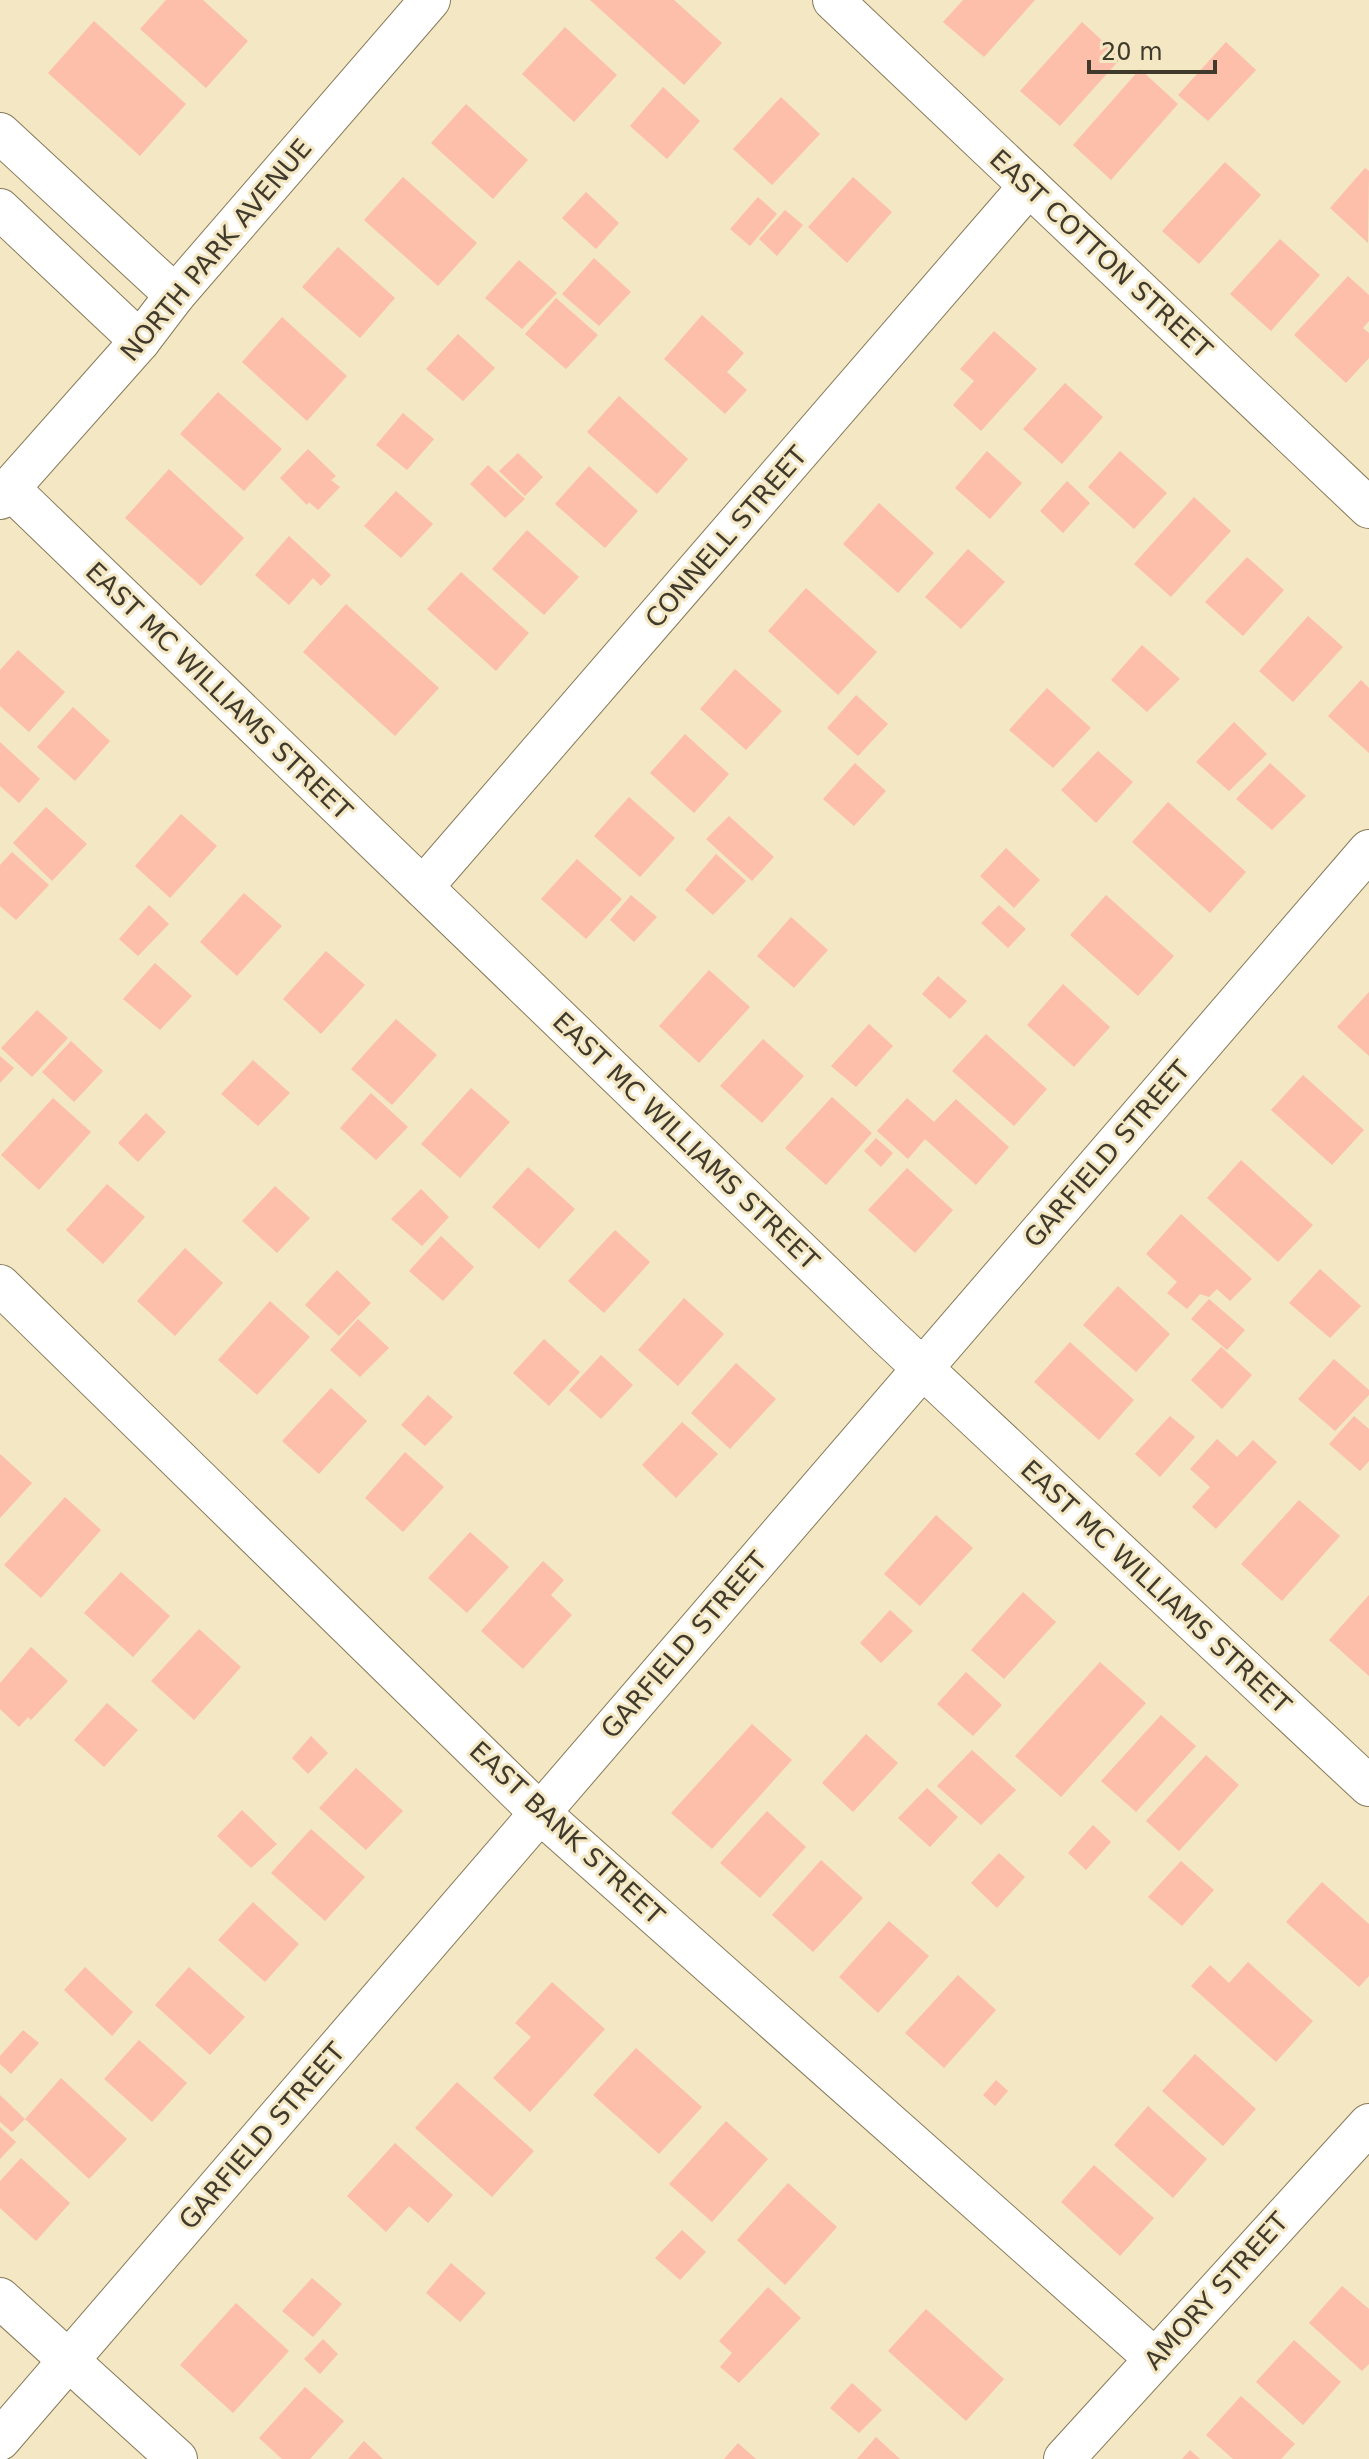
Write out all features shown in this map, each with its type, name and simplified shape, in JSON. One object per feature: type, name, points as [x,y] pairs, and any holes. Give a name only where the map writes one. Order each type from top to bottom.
[{"type":"street","name":"NORTH PARK AVENUE","points":[[5,493],[140,341],[175,295],[430,0]]},
{"type":"street","name":"EAST COTTON STREET","points":[[833,0],[1369,508]]},
{"type":"street","points":[[0,133],[175,295]]},
{"type":"street","name":"CONNELL STREET","points":[[423,887],[1029,186]]},
{"type":"street","points":[[0,209],[140,341]]},
{"type":"street","name":"EAST MC WILLIAMS STREET","points":[[5,493],[423,887],[922,1369],[1369,1786]]},
{"type":"street","name":"GARFIELD STREET","points":[[0,2440],[1369,850]]},
{"type":"street","name":"EAST BANK STREET","points":[[0,1285],[540,1813],[1154,2358]]},
{"type":"street","name":"AMORY STREET","points":[[1064,2459],[1369,2124]]},
{"type":"street","points":[[0,2298],[177,2459]]},
{"type":"building","points":[[166,0],[203,0],[248,41],[206,88],[140,29]]},
{"type":"building","points":[[590,0],[674,0],[722,43],[684,85]]},
{"type":"building","points":[[963,0],[1035,0],[984,57],[943,22]]},
{"type":"building","points":[[94,21],[186,104],[140,156],[48,73]]},
{"type":"building","points":[[1082,22],[1121,58],[1060,126],[1020,91]]},
{"type":"building","points":[[565,27],[617,75],[574,122],[522,74]]},
{"type":"building","points":[[1226,42],[1256,70],[1208,121],[1178,95]]},
{"type":"building","points":[[1140,69],[1178,104],[1111,180],[1073,145]]},
{"type":"building","points":[[663,87],[700,121],[667,159],[630,126]]},
{"type":"building","points":[[781,97],[820,134],[772,185],[733,149]]},
{"type":"building","points":[[466,104],[528,160],[493,199],[431,143]]},
{"type":"building","points":[[1225,162],[1261,195],[1199,264],[1162,231]]},
{"type":"building","points":[[1365,168],[1369,171],[1368,243],[1330,208]]},
{"type":"building","points":[[403,177],[477,243],[438,286],[364,220]]},
{"type":"building","points":[[853,177],[892,212],[847,263],[808,227]]},
{"type":"building","points":[[586,192],[619,223],[596,249],[562,218]]},
{"type":"building","points":[[758,197],[777,214],[750,246],[730,229]]},
{"type":"building","points":[[785,210],[803,225],[777,256],[759,239]]},
{"type":"building","points":[[1280,239],[1320,275],[1271,331],[1230,294]]},
{"type":"building","points":[[338,247],[395,298],[360,338],[302,287]]},
{"type":"building","points":[[594,258],[631,292],[599,326],[562,294]]},
{"type":"building","points":[[519,260],[557,293],[522,329],[485,298]]},
{"type":"building","points":[[1348,276],[1369,295],[1369,321],[1363,328],[1369,333],[1369,358],[1346,383],[1294,335]]},
{"type":"building","points":[[556,298],[598,335],[566,369],[525,334]]},
{"type":"building","points":[[702,315],[744,353],[727,372],[747,390],[725,414],[664,359]]},
{"type":"building","points":[[282,317],[347,376],[307,421],[242,362]]},
{"type":"building","points":[[994,331],[1037,369],[981,431],[953,405],[974,381],[960,369]]},
{"type":"building","points":[[458,334],[495,368],[463,401],[426,369]]},
{"type":"building","points":[[1065,383],[1103,417],[1062,464],[1023,429]]},
{"type":"building","points":[[218,392],[282,449],[244,491],[180,434]]},
{"type":"building","points":[[619,396],[688,459],[657,494],[587,432]]},
{"type":"building","points":[[403,413],[434,439],[407,470],[376,445]]},
{"type":"building","points":[[308,449],[336,476],[331,480],[340,487],[318,510],[309,502],[307,505],[280,478]]},
{"type":"building","points":[[987,451],[1022,483],[990,519],[955,488]]},
{"type":"building","points":[[1120,451],[1167,493],[1134,529],[1088,487]]},
{"type":"building","points":[[518,453],[543,477],[525,496],[499,471]]},
{"type":"building","points":[[488,465],[525,499],[505,518],[470,484]]},
{"type":"building","points":[[589,466],[638,511],[605,548],[555,504]]},
{"type":"building","points":[[169,469],[244,538],[201,586],[125,518]]},
{"type":"building","points":[[1067,481],[1090,503],[1063,533],[1040,511]]},
{"type":"building","points":[[396,491],[433,524],[401,558],[364,526]]},
{"type":"building","points":[[1194,497],[1231,531],[1171,597],[1134,564]]},
{"type":"building","points":[[879,503],[934,553],[898,593],[843,544]]},
{"type":"building","points":[[527,530],[579,577],[544,615],[492,569]]},
{"type":"building","points":[[289,536],[331,575],[321,586],[313,578],[289,605],[255,575]]},
{"type":"building","points":[[968,549],[1005,582],[961,629],[925,597]]},
{"type":"building","points":[[1247,557],[1284,590],[1243,636],[1205,602]]},
{"type":"building","points":[[461,572],[529,633],[496,671],[427,609]]},
{"type":"building","points":[[806,588],[877,652],[838,695],[768,631]]},
{"type":"building","points":[[346,604],[439,688],[395,736],[303,652]]},
{"type":"building","points":[[1308,616],[1343,647],[1293,702],[1259,671]]},
{"type":"building","points":[[1142,645],[1180,679],[1147,712],[1111,680]]},
{"type":"building","points":[[18,650],[65,692],[29,732],[0,706],[0,670]]},
{"type":"building","points":[[735,669],[782,711],[746,750],[700,709]]},
{"type":"building","points":[[1361,680],[1369,688],[1369,753],[1328,716]]},
{"type":"building","points":[[1047,688],[1091,728],[1053,768],[1009,730]]},
{"type":"building","points":[[856,695],[888,724],[858,756],[827,728]]},
{"type":"building","points":[[73,707],[110,741],[75,781],[37,747]]},
{"type":"building","points":[[1234,722],[1267,754],[1229,791],[1196,762]]},
{"type":"building","points":[[685,734],[729,774],[694,813],[650,773]]},
{"type":"building","points":[[0,742],[40,779],[19,803],[0,786]]},
{"type":"building","points":[[1098,751],[1133,782],[1096,823],[1061,790]]},
{"type":"building","points":[[855,763],[886,791],[854,826],[823,799]]},
{"type":"building","points":[[1270,763],[1306,796],[1272,830],[1236,799]]},
{"type":"building","points":[[629,797],[675,838],[640,877],[594,836]]},
{"type":"building","points":[[1168,802],[1246,872],[1210,913],[1132,842]]},
{"type":"building","points":[[46,807],[87,844],[52,881],[13,843]]},
{"type":"building","points":[[181,814],[217,846],[170,898],[135,866]]},
{"type":"building","points":[[729,816],[774,857],[752,881],[706,839]]},
{"type":"building","points":[[1006,848],[1040,880],[1014,908],[980,876]]},
{"type":"building","points":[[12,852],[49,885],[16,920],[0,906],[0,865]]},
{"type":"building","points":[[716,854],[746,881],[713,915],[685,890]]},
{"type":"building","points":[[577,859],[622,899],[586,939],[541,899]]},
{"type":"building","points":[[244,893],[282,926],[237,976],[200,942]]},
{"type":"building","points":[[631,895],[657,917],[634,942],[610,920]]},
{"type":"building","points":[[1106,895],[1174,956],[1138,996],[1070,935]]},
{"type":"building","points":[[149,905],[169,924],[138,956],[119,939]]},
{"type":"building","points":[[999,905],[1026,929],[1008,948],[981,923]]},
{"type":"building","points":[[791,917],[828,950],[794,988],[757,956]]},
{"type":"building","points":[[326,951],[365,985],[321,1034],[283,999]]},
{"type":"building","points":[[155,963],[192,996],[160,1030],[123,999]]},
{"type":"building","points":[[709,970],[750,1007],[699,1063],[659,1026]]},
{"type":"building","points":[[938,976],[967,1001],[950,1019],[922,994]]},
{"type":"building","points":[[1063,984],[1110,1027],[1074,1067],[1027,1025]]},
{"type":"building","points":[[1369,992],[1369,1056],[1337,1027]]},
{"type":"building","points":[[37,1010],[68,1038],[32,1077],[1,1048]]},
{"type":"building","points":[[396,1019],[437,1055],[392,1105],[351,1069]]},
{"type":"building","points":[[869,1024],[893,1046],[856,1087],[831,1066]]},
{"type":"building","points":[[986,1034],[1047,1089],[1014,1126],[952,1071]]},
{"type":"building","points":[[763,1039],[804,1076],[762,1123],[720,1086]]},
{"type":"building","points":[[71,1041],[103,1071],[74,1102],[42,1072]]},
{"type":"building","points":[[0,1056],[14,1068],[0,1083]]},
{"type":"building","points":[[253,1060],[290,1093],[258,1126],[221,1094]]},
{"type":"building","points":[[1303,1075],[1364,1130],[1332,1165],[1271,1110]]},
{"type":"building","points":[[471,1088],[510,1122],[460,1178],[421,1144]]},
{"type":"building","points":[[371,1093],[408,1127],[376,1160],[340,1128]]},
{"type":"building","points":[[832,1097],[872,1133],[826,1185],[785,1148]]},
{"type":"building","points":[[53,1098],[91,1132],[39,1190],[1,1155]]},
{"type":"building","points":[[907,1098],[934,1122],[956,1099],[1009,1147],[976,1185],[925,1139],[908,1159],[877,1131]]},
{"type":"building","points":[[146,1113],[166,1132],[138,1162],[118,1143]]},
{"type":"building","points":[[876,1138],[893,1153],[881,1167],[864,1151]]},
{"type":"building","points":[[1241,1160],[1313,1225],[1278,1262],[1207,1198]]},
{"type":"building","points":[[528,1167],[575,1209],[539,1249],[492,1207]]},
{"type":"building","points":[[907,1168],[953,1210],[915,1253],[868,1210]]},
{"type":"building","points":[[107,1184],[145,1217],[103,1264],[66,1230]]},
{"type":"building","points":[[275,1186],[310,1218],[277,1253],[242,1221]]},
{"type":"building","points":[[421,1189],[449,1217],[422,1246],[391,1219]]},
{"type":"building","points":[[1181,1214],[1252,1279],[1230,1301],[1217,1289],[1209,1297],[1200,1294],[1187,1309],[1167,1293],[1177,1282],[1146,1254]]},
{"type":"building","points":[[615,1230],[650,1262],[604,1313],[568,1281]]},
{"type":"building","points":[[441,1236],[474,1267],[443,1301],[409,1271]]},
{"type":"building","points":[[185,1248],[223,1283],[175,1336],[137,1301]]},
{"type":"building","points":[[1320,1269],[1361,1306],[1330,1338],[1289,1303]]},
{"type":"building","points":[[337,1270],[371,1303],[339,1336],[305,1305]]},
{"type":"building","points":[[1118,1286],[1170,1334],[1136,1372],[1083,1325]]},
{"type":"building","points":[[684,1298],[724,1334],[678,1386],[638,1350]]},
{"type":"building","points":[[1209,1299],[1245,1330],[1227,1350],[1191,1319]]},
{"type":"building","points":[[270,1301],[310,1337],[257,1395],[218,1360]]},
{"type":"building","points":[[358,1319],[389,1348],[360,1377],[330,1350]]},
{"type":"building","points":[[544,1339],[580,1372],[549,1406],[513,1373]]},
{"type":"building","points":[[1070,1342],[1134,1400],[1099,1440],[1034,1382]]},
{"type":"building","points":[[1221,1347],[1252,1375],[1222,1409],[1191,1380]]},
{"type":"building","points":[[601,1355],[633,1385],[601,1419],[569,1390]]},
{"type":"building","points":[[1334,1359],[1369,1390],[1369,1395],[1335,1431],[1298,1399]]},
{"type":"building","points":[[736,1363],[776,1399],[730,1449],[691,1413]]},
{"type":"building","points":[[331,1388],[367,1421],[319,1474],[282,1441]]},
{"type":"building","points":[[428,1395],[453,1417],[425,1446],[401,1425]]},
{"type":"building","points":[[1170,1416],[1195,1437],[1160,1477],[1135,1454]]},
{"type":"building","points":[[1354,1416],[1369,1429],[1369,1461],[1360,1471],[1329,1444]]},
{"type":"building","points":[[682,1422],[718,1454],[676,1498],[642,1465]]},
{"type":"building","points":[[1217,1439],[1237,1457],[1253,1440],[1277,1462],[1216,1529],[1192,1507],[1210,1487],[1190,1469]]},
{"type":"building","points":[[405,1452],[444,1487],[403,1532],[365,1498]]},
{"type":"building","points":[[0,1454],[32,1483],[0,1518]]},
{"type":"building","points":[[65,1497],[101,1530],[41,1598],[4,1565]]},
{"type":"building","points":[[1299,1500],[1340,1536],[1282,1601],[1241,1564]]},
{"type":"building","points":[[936,1515],[973,1548],[920,1606],[884,1574]]},
{"type":"building","points":[[470,1532],[509,1567],[467,1613],[428,1578]]},
{"type":"building","points":[[543,1561],[564,1580],[551,1595],[572,1615],[523,1669],[481,1631]]},
{"type":"building","points":[[121,1572],[170,1616],[133,1657],[84,1613]]},
{"type":"building","points":[[1023,1592],[1056,1622],[1004,1679],[971,1650]]},
{"type":"building","points":[[1369,1595],[1369,1676],[1329,1640]]},
{"type":"building","points":[[890,1610],[913,1631],[881,1663],[860,1643]]},
{"type":"building","points":[[199,1629],[241,1667],[194,1720],[151,1681]]},
{"type":"building","points":[[31,1647],[68,1681],[31,1720],[28,1717],[19,1727],[0,1709],[0,1683]]},
{"type":"building","points":[[1100,1662],[1146,1703],[1061,1797],[1015,1756]]},
{"type":"building","points":[[966,1672],[1002,1705],[973,1736],[937,1704]]},
{"type":"building","points":[[107,1703],[138,1730],[104,1767],[74,1740]]},
{"type":"building","points":[[1161,1715],[1196,1746],[1136,1812],[1101,1781]]},
{"type":"building","points":[[752,1724],[792,1760],[712,1849],[671,1813]]},
{"type":"building","points":[[866,1734],[898,1763],[853,1812],[822,1783]]},
{"type":"building","points":[[311,1736],[328,1753],[308,1774],[292,1758]]},
{"type":"building","points":[[972,1750],[1016,1790],[981,1825],[937,1786]]},
{"type":"building","points":[[1206,1755],[1239,1785],[1179,1851],[1146,1821]]},
{"type":"building","points":[[356,1768],[403,1811],[366,1850],[319,1808]]},
{"type":"building","points":[[927,1788],[958,1817],[930,1847],[898,1818]]},
{"type":"building","points":[[242,1810],[277,1844],[251,1868],[217,1836]]},
{"type":"building","points":[[767,1811],[806,1847],[760,1898],[720,1863]]},
{"type":"building","points":[[1093,1825],[1111,1842],[1086,1870],[1068,1853]]},
{"type":"building","points":[[311,1829],[365,1877],[325,1921],[271,1873]]},
{"type":"building","points":[[999,1853],[1025,1877],[997,1908],[971,1883]]},
{"type":"building","points":[[821,1860],[863,1898],[813,1952],[772,1915]]},
{"type":"building","points":[[1181,1861],[1214,1890],[1182,1926],[1148,1897]]},
{"type":"building","points":[[1322,1882],[1369,1924],[1369,1976],[1359,1987],[1286,1922]]},
{"type":"building","points":[[253,1902],[299,1944],[265,1982],[218,1940]]},
{"type":"building","points":[[889,1921],[929,1956],[878,2013],[839,1977]]},
{"type":"building","points":[[1248,1962],[1313,2021],[1276,2062],[1191,1986],[1210,1965],[1229,1983]]},
{"type":"building","points":[[85,1967],[133,2012],[112,2036],[64,1990]]},
{"type":"building","points":[[189,1967],[245,2017],[210,2055],[155,2005]]},
{"type":"building","points":[[958,1975],[996,2010],[944,2068],[905,2033]]},
{"type":"building","points":[[552,1982],[605,2029],[530,2112],[493,2078],[531,2037],[515,2023]]},
{"type":"building","points":[[23,2030],[39,2043],[11,2074],[0,2064],[0,2056]]},
{"type":"building","points":[[139,2040],[187,2083],[152,2122],[104,2079]]},
{"type":"building","points":[[636,2048],[702,2107],[659,2154],[593,2095]]},
{"type":"building","points":[[1195,2054],[1256,2109],[1223,2146],[1162,2091]]},
{"type":"building","points":[[61,2078],[127,2139],[89,2179],[25,2119]]},
{"type":"building","points":[[996,2080],[1008,2091],[995,2106],[983,2095]]},
{"type":"building","points":[[457,2082],[534,2151],[492,2197],[415,2128]]},
{"type":"building","points":[[0,2095],[25,2119],[12,2132],[0,2122]]},
{"type":"building","points":[[1148,2106],[1207,2159],[1173,2198],[1114,2145]]},
{"type":"building","points":[[726,2121],[768,2159],[712,2222],[669,2184]]},
{"type":"building","points":[[0,2127],[16,2142],[0,2159]]},
{"type":"building","points":[[395,2143],[453,2195],[428,2223],[409,2206],[386,2232],[347,2196]]},
{"type":"building","points":[[21,2158],[70,2203],[36,2241],[0,2208],[0,2181]]},
{"type":"building","points":[[1094,2165],[1154,2218],[1120,2256],[1061,2202]]},
{"type":"building","points":[[788,2183],[837,2227],[785,2285],[737,2240]]},
{"type":"building","points":[[682,2230],[706,2252],[680,2280],[655,2258]]},
{"type":"building","points":[[451,2263],[486,2293],[460,2322],[426,2293]]},
{"type":"building","points":[[312,2278],[342,2304],[313,2337],[282,2311]]},
{"type":"building","points":[[1342,2286],[1369,2309],[1369,2364],[1362,2371],[1309,2323]]},
{"type":"building","points":[[768,2287],[801,2318],[739,2383],[720,2367],[732,2353],[719,2341]]},
{"type":"building","points":[[236,2303],[289,2351],[233,2413],[180,2365]]},
{"type":"building","points":[[926,2309],[1004,2379],[966,2421],[888,2351]]},
{"type":"building","points":[[323,2339],[338,2354],[320,2374],[304,2359]]},
{"type":"building","points":[[1294,2340],[1341,2382],[1303,2425],[1256,2382]]},
{"type":"building","points":[[852,2383],[882,2410],[859,2433],[830,2408]]},
{"type":"building","points":[[305,2387],[344,2421],[310,2459],[282,2459],[259,2438]]},
{"type":"building","points":[[1241,2396],[1295,2444],[1281,2459],[1233,2459],[1206,2435]]},
{"type":"building","points":[[876,2437],[900,2459],[857,2459]]},
{"type":"building","points":[[364,2441],[383,2459],[348,2459]]},
{"type":"building","points":[[738,2443],[756,2459],[724,2459]]},
{"type":"building","points":[[1190,2450],[1200,2459],[1182,2459]]}]
